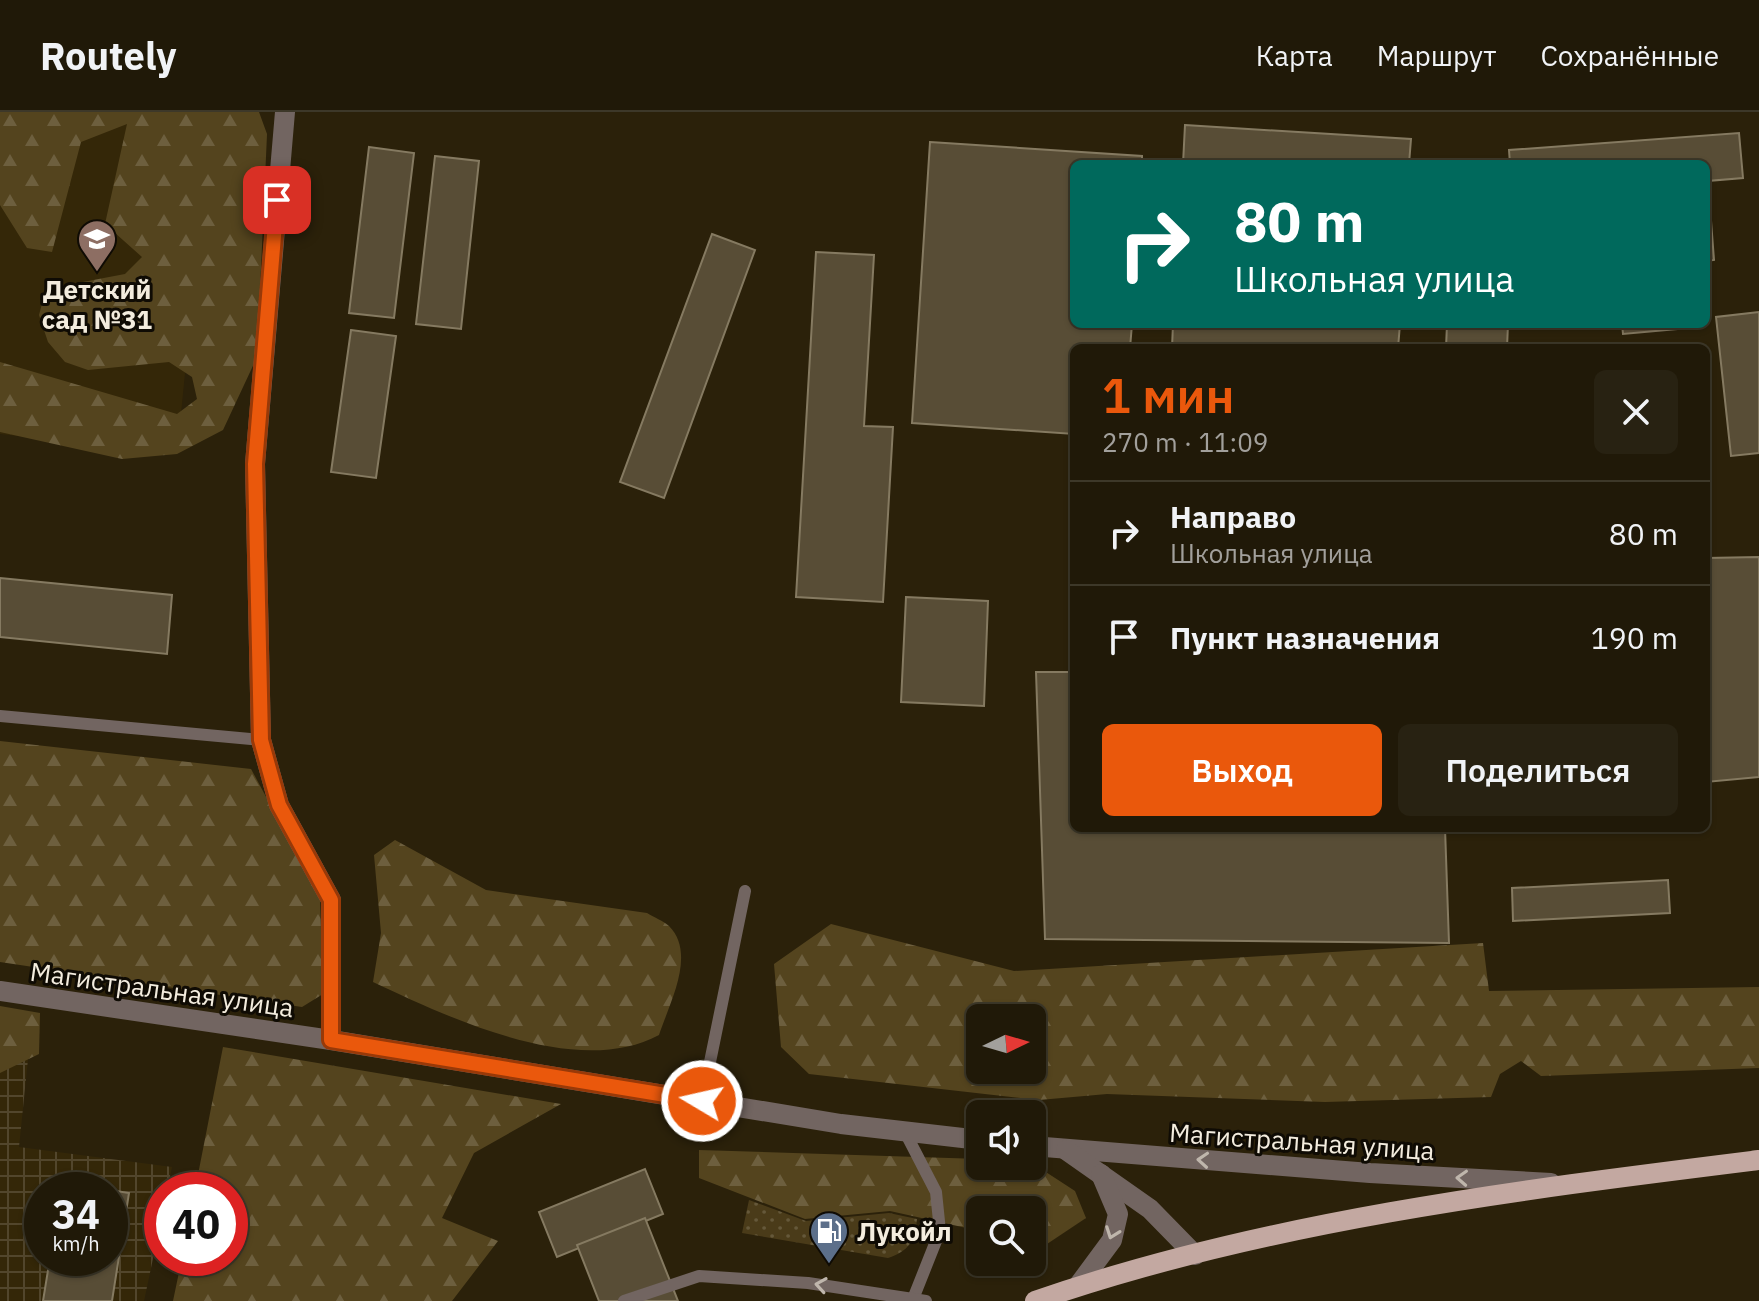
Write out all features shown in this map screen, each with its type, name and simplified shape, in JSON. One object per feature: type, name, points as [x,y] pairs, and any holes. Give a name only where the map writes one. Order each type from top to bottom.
[{"type":"main road","points":[[1035,1301],[1078,1286],[1268,1236],[1568,1183],[1759,1160]]},
{"type":"street","points":[[285,112],[255,464],[261,740],[279,805],[331,900],[331,1040]]},
{"type":"street","name":"Магистральная улица","points":[[0,991],[331,1040],[905,1132],[966,1139]]},
{"type":"street","name":"Магистральная улица","points":[[1046,1148],[1568,1183]]},
{"type":"street","points":[[1066,1150],[1150,1209],[1195,1255]]},
{"type":"street","points":[[1078,1286],[1112,1240],[1118,1214],[1101,1174]]},
{"type":"lane","points":[[0,716],[261,740]]},
{"type":"lane","points":[[702,1101],[745,891]]},
{"type":"lane","points":[[624,1301],[699,1276],[808,1283],[919,1300],[940,1231],[936,1192],[905,1132]]},
{"type":"shaded area","name":"Детский сад №31","points":[[0,112],[211,112],[177,454],[0,434]]},
{"type":"shaded area","points":[[0,1056],[28,1059],[19,1147],[172,1167],[171,1172],[144,1172],[144,1276],[149,1276],[144,1301],[0,1301]]},
{"type":"shaded area","points":[[749,1200],[806,1221],[889,1213],[917,1219],[916,1227],[906,1248],[888,1258],[742,1233]]},
{"type":"green space","name":"Детский сад №31","points":[[0,112],[259,112],[267,134],[257,357],[223,430],[177,454],[122,459],[0,432],[0,362],[177,414],[197,399],[192,377],[169,362],[88,370],[65,362],[48,342],[39,315],[46,289],[125,274],[142,257],[105,224],[127,124],[81,142],[52,252],[27,248],[0,205]]},
{"type":"green space","points":[[0,741],[251,769],[320,897],[323,994],[302,1007],[0,962]]},
{"type":"green space","points":[[395,840],[486,890],[647,913],[667,924],[677,937],[681,965],[659,1035],[626,1047],[591,1050],[553,1047],[476,1026],[373,982],[381,933],[374,855]]},
{"type":"green space","points":[[831,924],[1014,971],[1483,943],[1489,991],[1759,987],[1759,1068],[1541,1076],[1521,1061],[1500,1074],[1491,1097],[1325,1102],[1107,1094],[1039,1100],[809,1074],[781,1047],[774,964]]},
{"type":"green space","points":[[0,1006],[40,1013],[39,1054],[0,1073]]},
{"type":"green space","points":[[223,1047],[561,1104],[474,1153],[442,1218],[498,1241],[452,1301],[173,1301],[178,1276],[248,1276],[248,1172],[199,1172]]},
{"type":"green space","points":[[699,1150],[966,1159],[966,1180],[1046,1180],[1046,1172],[1075,1191],[1086,1218],[1046,1245],[1046,1196],[966,1196],[966,1228],[890,1211],[805,1219],[699,1178]]},
{"type":"building","points":[[1185,125],[1411,139],[1409,160],[1183,160]]},
{"type":"building","points":[[1739,133],[1743,178],[1710,181],[1710,160],[1510,160],[1509,150]]},
{"type":"building","points":[[930,142],[1142,156],[1142,160],[1070,160],[1070,328],[1132,328],[1130,344],[1070,344],[1070,434],[912,423]]},
{"type":"building","points":[[369,147],[414,153],[394,318],[349,313]]},
{"type":"building","points":[[435,156],[479,161],[461,329],[416,324]]},
{"type":"building","points":[[1710,207],[1714,260],[1710,260]]},
{"type":"building","points":[[712,234],[755,250],[664,498],[620,482]]},
{"type":"building","points":[[816,252],[874,255],[864,426],[893,427],[883,602],[796,597]]},
{"type":"building","points":[[1759,312],[1759,453],[1731,456],[1716,317]]},
{"type":"building","points":[[1173,328],[1400,328],[1398,344],[1172,344]]},
{"type":"building","points":[[1447,328],[1508,328],[1507,344],[1446,344]]},
{"type":"building","points":[[1622,328],[1677,328],[1677,329],[1623,334]]},
{"type":"building","points":[[351,330],[396,336],[376,478],[331,472]]},
{"type":"building","points":[[1759,557],[1759,777],[1710,782],[1710,558]]},
{"type":"building","points":[[0,578],[172,595],[167,654],[0,637]]},
{"type":"building","points":[[906,597],[988,601],[984,706],[901,702]]},
{"type":"building","points":[[1036,672],[1070,672],[1070,832],[1445,832],[1449,943],[1045,939]]},
{"type":"building","points":[[1668,880],[1670,913],[1513,921],[1512,888]]},
{"type":"building","points":[[645,1169],[663,1214],[557,1257],[539,1212]]},
{"type":"building","points":[[645,1218],[678,1301],[599,1301],[577,1245]]},
{"type":"building","points":[[47,1276],[116,1276],[112,1301],[43,1301]]},
{"type":"place","name":"Детский сад №31","points":[[97,273]]},
{"type":"place","name":"Лукойл","points":[[829,1265]]},
{"type":"route","points":[[277,200],[255,464],[261,740],[279,805],[331,900],[331,1040],[702,1101]]}]
